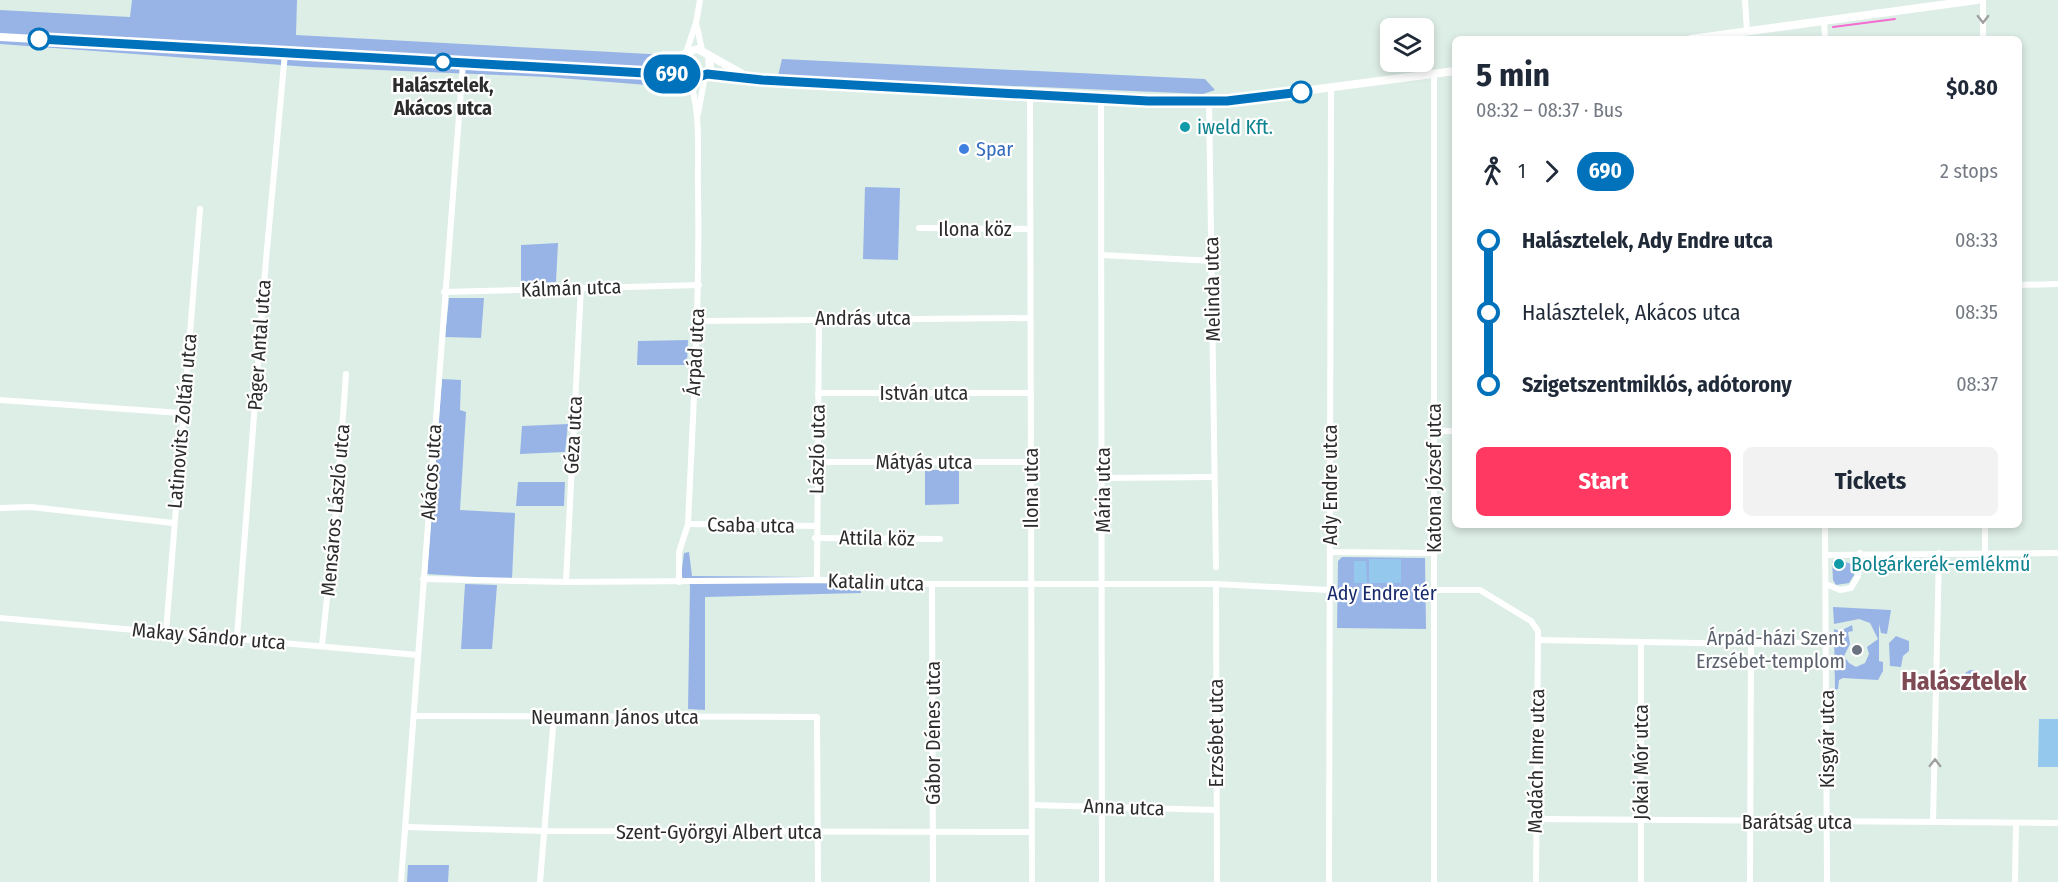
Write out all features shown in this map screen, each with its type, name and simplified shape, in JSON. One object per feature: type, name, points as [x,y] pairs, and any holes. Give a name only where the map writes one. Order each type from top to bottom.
[{"type":"main road","points":[[1715,36],[1977,0]]},
{"type":"main road","points":[[0,37],[686,75],[693,79],[706,75],[1101,99],[1209,101],[1244,99],[1452,71]]},
{"type":"main road","points":[[642,73],[694,49],[706,53],[752,79]]},
{"type":"main road","points":[[706,53],[711,62],[706,75]]},
{"type":"main road","points":[[684,55],[686,75]]},
{"type":"street","points":[[684,55],[696,23],[700,0]]},
{"type":"street","points":[[1745,0],[1747,32]]},
{"type":"street","points":[[1983,0],[1983,36]]},
{"type":"street","points":[[1824,21],[1825,36]]},
{"type":"street","points":[[696,23],[706,53]]},
{"type":"street","name":"Páger Antal utca","points":[[237,638],[266,260],[285,53]]},
{"type":"street","name":"Akácos utca","points":[[401,882],[444,292],[464,63]]},
{"type":"street","name":"Katona József utca","points":[[1434,74],[1434,882]]},
{"type":"street","name":"Árpád utca","points":[[679,582],[680,552],[688,524],[699,285],[697,121],[692,87],[686,75]]},
{"type":"street","name":"Árpád utca","points":[[697,121],[706,75]]},
{"type":"street","name":"Ady Endre utca","points":[[1329,882],[1331,88]]},
{"type":"street","name":"Ilona utca","points":[[1030,94],[1032,882]]},
{"type":"street","name":"Mária utca","points":[[1101,99],[1102,882]]},
{"type":"street","name":"Melinda utca","points":[[1209,101],[1216,567]]},
{"type":"street","name":"Latinovits Zoltán utca","points":[[166,632],[181,413],[200,209]]},
{"type":"street","name":"Ilona köz","points":[[919,228],[1030,229]]},
{"type":"street","points":[[1102,255],[1212,261]]},
{"type":"street","name":"Kálmán utca","points":[[444,292],[699,285]]},
{"type":"street","points":[[2022,285],[2058,285]]},
{"type":"street","name":"Géza utca","points":[[566,582],[581,287]]},
{"type":"street","name":"András utca","points":[[697,321],[1030,318]]},
{"type":"street","name":"László utca","points":[[817,580],[815,526],[819,319]]},
{"type":"street","name":"Mensáros László utca","points":[[322,645],[336,513],[346,374]]},
{"type":"street","name":"István utca","points":[[818,393],[1031,393]]},
{"type":"street","points":[[0,400],[181,413]]},
{"type":"street","points":[[1434,432],[1452,431]]},
{"type":"street","name":"Mátyás utca","points":[[818,462],[1031,462]]},
{"type":"street","points":[[1103,478],[1214,477]]},
{"type":"street","points":[[0,508],[31,507],[173,523]]},
{"type":"street","name":"Csaba utca","points":[[688,524],[815,526]]},
{"type":"street","name":"Kisgyár utca","points":[[1825,528],[1827,882]]},
{"type":"street","points":[[1985,528],[1985,553]]},
{"type":"street","name":"Attila köz","points":[[815,537],[940,539]]},
{"type":"street","points":[[1330,552],[1434,553]]},
{"type":"street","points":[[1826,584],[1839,590],[1851,588],[1858,576],[1860,553]]},
{"type":"street","points":[[1934,822],[1939,553]]},
{"type":"street","points":[[1824,555],[2058,553]]},
{"type":"street","name":"Katalin utca","points":[[423,579],[566,582],[817,580],[932,584],[1216,584],[1329,590]]},
{"type":"street","name":"Gábor Dénes utca","points":[[932,584],[933,882]]},
{"type":"street","name":"Erzsébet utca","points":[[1216,584],[1217,882]]},
{"type":"street","points":[[1434,590],[1480,590],[1531,621],[1538,631],[1538,640],[1751,644],[1826,642]]},
{"type":"street","name":"Makay Sándor utca","points":[[0,618],[418,655]]},
{"type":"street","name":"Madách Imre utca","points":[[1536,882],[1538,640]]},
{"type":"street","name":"Jókai Mór utca","points":[[1641,642],[1641,882]]},
{"type":"street","points":[[1750,882],[1751,644]]},
{"type":"street","name":"Neumann János utca","points":[[414,716],[817,717],[818,832]]},
{"type":"street","points":[[540,882],[554,716]]},
{"type":"street","name":"Anna utca","points":[[1032,806],[1216,810]]},
{"type":"street","name":"Barátság utca","points":[[1536,819],[2058,823]]},
{"type":"street","points":[[2015,882],[2016,822]]},
{"type":"street","name":"Szent-Györgyi Albert utca","points":[[406,826],[545,831],[1032,832]]},
{"type":"street","points":[[818,832],[818,882]]},
{"type":"green space","points":[[132,0],[297,0],[296,35],[668,55],[672,87],[547,77],[309,67],[0,44],[0,10],[130,17]]},
{"type":"green space","points":[[782,59],[1205,79],[1215,90],[1203,94],[778,76]]},
{"type":"green space","points":[[865,187],[900,188],[898,260],[863,259]]},
{"type":"green space","points":[[558,243],[556,282],[521,283],[521,245]]},
{"type":"green space","points":[[449,298],[484,298],[481,338],[445,337]]},
{"type":"green space","points":[[688,340],[687,365],[637,365],[638,341]]},
{"type":"green space","points":[[442,379],[461,380],[460,410],[466,412],[460,510],[515,513],[512,579],[427,574]]},
{"type":"green space","points":[[568,424],[565,452],[520,454],[522,426]]},
{"type":"green space","points":[[925,470],[959,470],[959,504],[925,505]]},
{"type":"green space","points":[[518,482],[565,482],[564,506],[516,506]]},
{"type":"green space","points":[[689,552],[692,576],[811,577],[860,586],[861,593],[705,597],[705,710],[688,709],[690,585],[681,576],[684,553]]},
{"type":"green space","name":"Ady Endre tér","points":[[1342,557],[1425,558],[1426,629],[1337,628],[1338,561]]},
{"type":"green space","points":[[1832,561],[1851,564],[1854,575],[1849,583],[1836,585],[1833,580]]},
{"type":"green space","points":[[465,584],[497,585],[492,649],[461,649]]},
{"type":"green space","points":[[1833,607],[1891,610],[1887,634],[1881,633],[1879,624],[1879,661],[1883,662],[1883,671],[1878,680],[1843,678],[1839,680],[1838,689],[1835,690],[1834,629],[1840,631],[1852,625],[1853,631],[1848,632],[1850,644],[1844,656],[1856,667],[1865,663],[1869,654],[1867,647],[1878,639],[1870,623],[1859,619],[1834,624]]},
{"type":"green space","points":[[1896,636],[1909,641],[1909,651],[1903,656],[1901,667],[1890,666],[1889,643]]},
{"type":"green space","points":[[1972,670],[1978,672],[1980,678],[1978,684],[1972,686],[1966,684],[1964,678],[1966,672]]},
{"type":"green space","points":[[408,865],[449,865],[448,882],[407,882]]},
{"type":"shaded area","points":[[1369,559],[1401,559],[1401,583],[1369,583]]},
{"type":"shaded area","points":[[1354,561],[1366,561],[1367,583],[1354,583]]},
{"type":"shaded area","points":[[2039,719],[2058,719],[2058,767],[2038,767]]},
{"type":"waterway","points":[[1833,27],[1895,19]]},
{"type":"bus line","name":"690","points":[[39,39],[663,74],[684,73],[693,79],[707,74],[762,80],[1148,101],[1227,101],[1301,92]]},
{"type":"place","name":"Halásztelek, Akácos utca","points":[[443,62]]},
{"type":"place","name":"iweld Kft.","points":[[1185,127]]},
{"type":"place","name":"Spar","points":[[964,149]]},
{"type":"place","name":"Bolgárkerék-emlékmű","points":[[1839,564]]},
{"type":"place","name":"Árpád-házi Szent Erzsébet-templom","points":[[1857,650]]},
{"type":"district","name":"Halásztelek","points":[[1964,681]]}]
